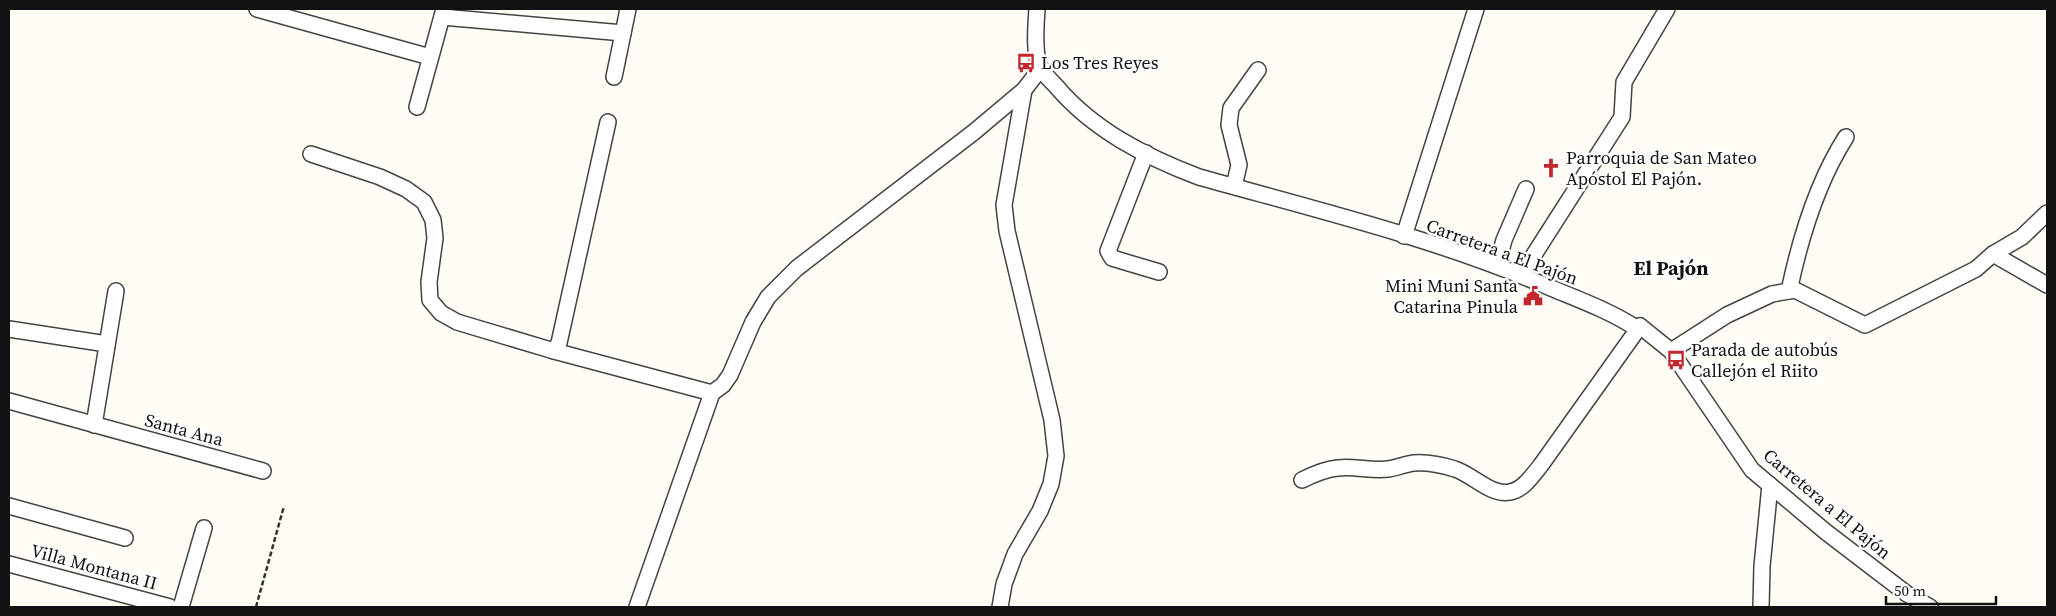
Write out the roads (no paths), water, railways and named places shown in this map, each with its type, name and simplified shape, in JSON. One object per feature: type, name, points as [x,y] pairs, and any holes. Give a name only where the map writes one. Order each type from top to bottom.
[{"type":"street","points":[[257,9],[430,57]]},
{"type":"street","points":[[614,77],[628,9]]},
{"type":"street","points":[[637,607],[712,393],[723,385],[730,375],[753,322],[768,297],[797,268],[974,132],[1024,90],[1040,68],[1035,34],[1037,9]]},
{"type":"street","points":[[1404,236],[1476,9]]},
{"type":"street","points":[[1521,275],[1622,117],[1624,82],[1667,9]]},
{"type":"street","points":[[417,107],[443,13],[623,33]]},
{"type":"street","name":"Carretera a El Pajón","points":[[1040,68],[1066,98],[1106,132],[1172,167],[1404,236],[1497,266],[1620,317],[1636,328],[1640,326],[1671,351],[1752,470],[1848,549],[1907,594],[1930,607]]},
{"type":"street","points":[[1234,186],[1239,166],[1229,125],[1231,108],[1258,70]]},
{"type":"street","points":[[1000,607],[1004,584],[1015,554],[1040,511],[1051,484],[1056,456],[1052,420],[1007,231],[1004,205],[1024,90]]},
{"type":"street","points":[[554,351],[559,343],[608,122]]},
{"type":"street","points":[[1789,291],[1805,230],[1823,182],[1846,137]]},
{"type":"street","points":[[1146,153],[1108,251],[1112,258],[1158,272]]},
{"type":"street","points":[[311,154],[406,189],[424,202],[433,220],[435,238],[429,282],[430,300],[441,314],[457,322],[554,351],[712,393]]},
{"type":"street","points":[[1497,266],[1504,240],[1526,189]]},
{"type":"street","points":[[1671,351],[1727,315],[1772,294],[1795,290],[1865,325],[1976,269],[1993,254],[2022,237],[2047,213]]},
{"type":"street","points":[[1993,254],[2047,285]]},
{"type":"street","points":[[94,425],[116,291]]},
{"type":"street","points":[[1302,480],[1323,470],[1340,467],[1364,470],[1388,469],[1414,463],[1439,465],[1456,470],[1474,477],[1487,487],[1500,493],[1512,492],[1523,485],[1541,466],[1640,326]]},
{"type":"street","points":[[9,329],[108,344]]},
{"type":"street","name":"Santa Ana","points":[[9,401],[263,471]]},
{"type":"street","points":[[1761,607],[1762,566],[1770,485]]},
{"type":"street","points":[[9,506],[125,538]]},
{"type":"street","points":[[181,607],[204,528]]},
{"type":"street","name":"Villa Montana II","points":[[9,564],[170,607]]},
{"type":"place","name":"Los Tres Reyes","points":[[1026,63]]},
{"type":"place","name":"Parroquia de San Mateo Apóstol El Pajón.","points":[[1551,168]]},
{"type":"place","name":"Mini Muni Santa Catarina Pinula","points":[[1533,296]]},
{"type":"place","name":"Parada de autobús Callejón el Riito","points":[[1676,360]]},
{"type":"district","name":"El Pajón","points":[[1671,268]]}]
